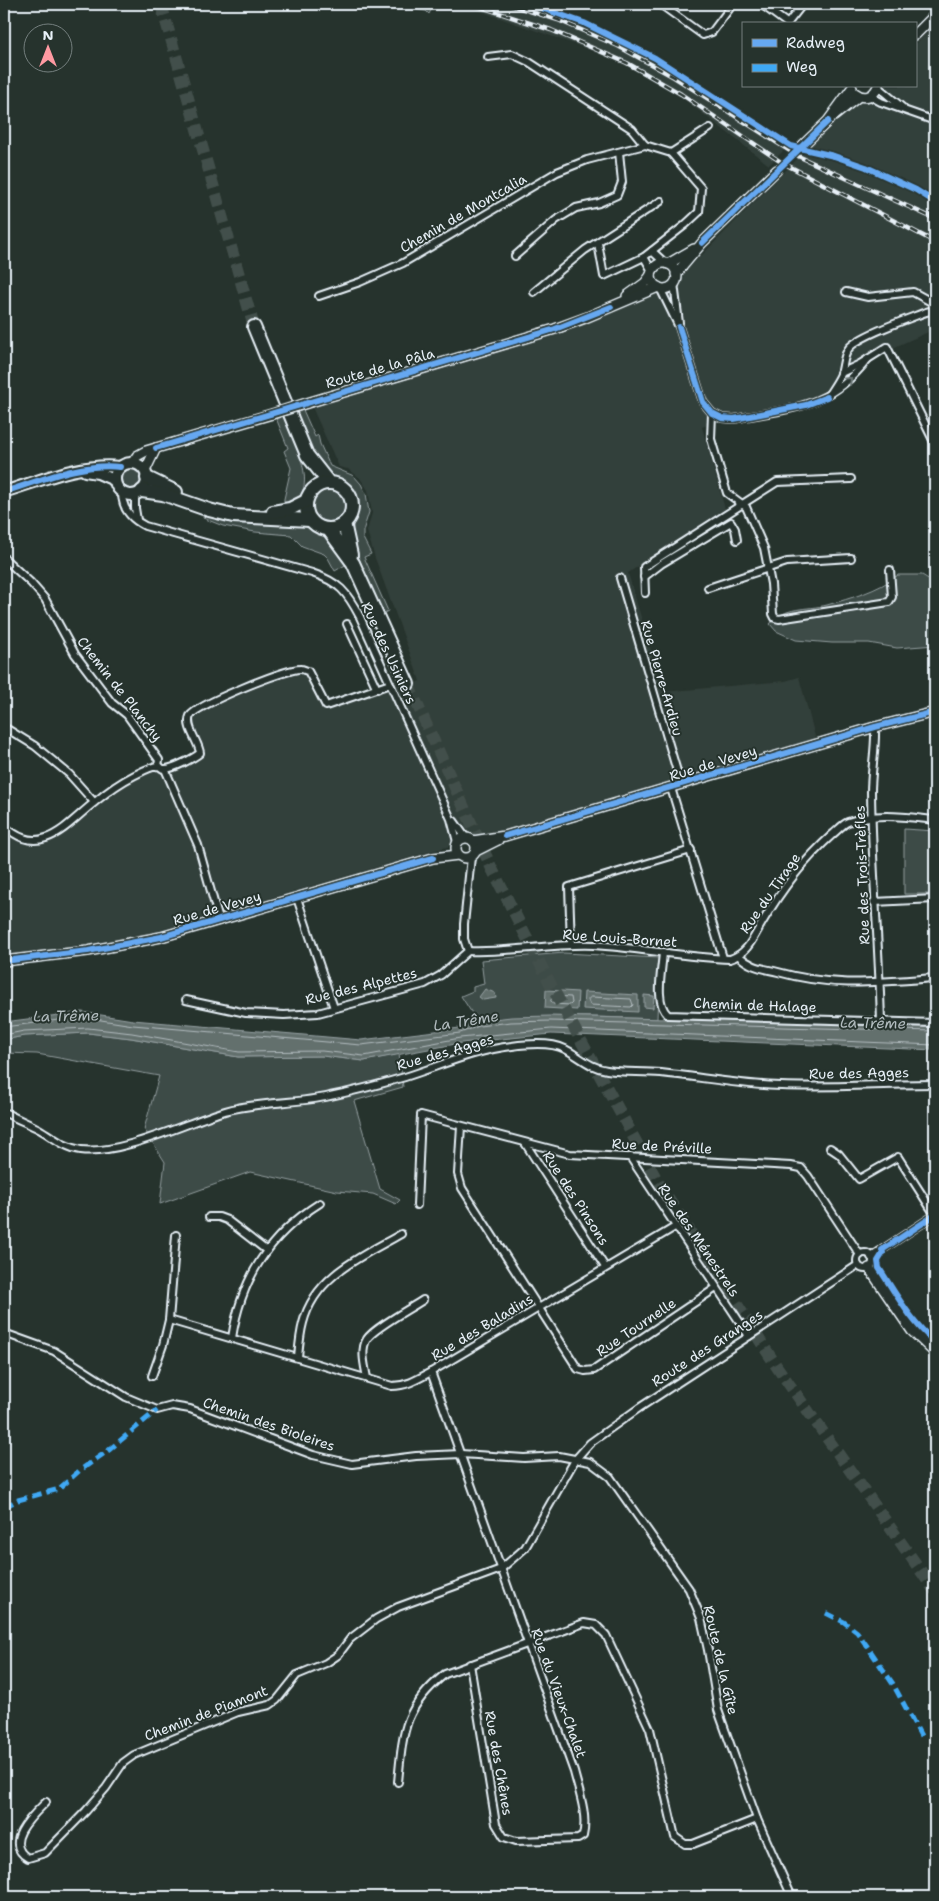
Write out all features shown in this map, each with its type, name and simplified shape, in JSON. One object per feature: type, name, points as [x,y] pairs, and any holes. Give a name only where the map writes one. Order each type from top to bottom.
[{"type":"highway","points":[[254,327],[307,455],[329,484]]},
{"type":"highway","points":[[146,474],[165,487],[199,500],[236,510],[280,512],[290,509],[309,496],[320,485],[329,484],[342,488],[350,497],[351,512],[344,523],[338,528],[328,530],[318,527],[310,520],[306,510],[309,496],[307,455]]},
{"type":"highway","points":[[139,493],[163,494],[232,516],[310,520]]},
{"type":"highway","points":[[344,523],[348,533],[352,563]]},
{"type":"highway","points":[[328,530],[352,563],[408,684]]},
{"type":"main road","points":[[4,492],[95,466],[120,467],[132,463],[139,465],[146,474],[139,493],[128,495],[122,493],[117,488],[114,480],[120,467]]},
{"type":"main road","points":[[79,471],[98,473],[114,480]]},
{"type":"street","points":[[660,4],[703,35],[712,32],[733,4]]},
{"type":"street","points":[[761,4],[785,22]]},
{"type":"street","points":[[789,22],[802,4]]},
{"type":"street","points":[[916,34],[935,15]]},
{"type":"street","points":[[488,57],[512,54],[529,62],[632,129],[645,145],[671,153],[701,188],[700,212],[644,257],[604,276],[598,243]]},
{"type":"street","points":[[828,121],[851,88]]},
{"type":"street","points":[[853,88],[859,96]]},
{"type":"street","points":[[870,96],[875,93],[877,88]]},
{"type":"street","points":[[880,88],[904,109]]},
{"type":"street","points":[[803,145],[828,121],[859,96],[870,96],[881,102],[935,121]]},
{"type":"street","points":[[671,153],[710,128]]},
{"type":"street","name":"Chemin de Montcalia","points":[[319,296],[360,282],[403,262],[557,172],[587,160],[645,145]]},
{"type":"street","points":[[515,256],[556,220],[576,208],[599,203],[617,195],[622,182],[619,152]]},
{"type":"street","points":[[679,327],[674,284],[676,274],[702,243],[777,170]]},
{"type":"street","points":[[534,292],[585,250],[661,201]]},
{"type":"street","points":[[652,273],[659,264],[667,264],[702,243]]},
{"type":"street","points":[[652,251],[674,268],[676,274]]},
{"type":"street","points":[[644,257],[652,273],[652,281],[659,288],[679,327],[703,402],[712,413],[722,418],[734,420],[806,405],[827,397],[840,389],[858,372],[868,359]]},
{"type":"street","name":"Route de la Pâla","points":[[610,307],[645,283],[652,273]]},
{"type":"street","points":[[659,288],[668,288],[674,284]]},
{"type":"street","name":"Route de la Pâla","points":[[132,463],[137,456],[156,448],[555,329],[659,288]]},
{"type":"street","points":[[846,292],[868,297],[913,292],[935,304]]},
{"type":"street","points":[[827,397],[841,373],[844,356],[849,348],[858,341],[926,312],[935,310]]},
{"type":"street","points":[[841,373],[887,347],[935,444]]},
{"type":"street","points":[[712,413],[711,439],[727,493],[746,507],[764,548],[771,584],[773,614],[779,619],[889,602],[892,598],[890,570]]},
{"type":"street","points":[[146,474],[156,448]]},
{"type":"street","points":[[666,557],[721,517],[777,482],[850,478]]},
{"type":"street","name":"Rue des Usiniers","points":[[122,493],[123,503],[127,512],[145,526],[312,573],[334,582],[344,590],[354,605],[451,818],[456,844]]},
{"type":"street","points":[[137,520],[135,510],[139,493]]},
{"type":"street","points":[[721,517],[726,525]]},
{"type":"street","points":[[645,593],[644,567],[731,522],[737,540]]},
{"type":"street","name":"Chemin de Planchy","points":[[4,558],[31,582],[45,599],[75,654],[112,703],[127,715],[159,760],[161,768],[198,845],[219,920]]},
{"type":"street","points":[[708,588],[787,562],[851,558]]},
{"type":"street","name":"Rue Pierre-Ardieu","points":[[620,578],[681,785]]},
{"type":"street","points":[[347,624],[376,689]]},
{"type":"street","points":[[4,826],[13,834],[23,839],[44,839],[55,834],[94,802],[134,776],[200,753],[200,747],[190,724],[190,718],[194,712],[210,702],[269,678],[292,670],[301,669],[308,672],[326,706],[390,684]]},
{"type":"street","name":"Rue de Vevey","points":[[433,858],[456,844],[470,839],[505,836],[875,727],[933,712]]},
{"type":"street","points":[[4,727],[42,751],[69,774],[94,802]]},
{"type":"street","name":"Rue des Trois-Trèfles","points":[[875,727],[876,741],[871,790],[874,902],[881,1022]]},
{"type":"street","points":[[671,788],[723,958]]},
{"type":"street","name":"Rue du Tirage","points":[[739,956],[746,950],[766,916],[800,868],[819,847],[846,823],[872,816],[935,820]]},
{"type":"street","name":"Rue des Usiniers","points":[[451,818],[470,839]]},
{"type":"street","name":"Rue de Vevey","points":[[4,961],[88,951],[161,937],[433,858],[458,855],[463,858],[474,854],[505,836]]},
{"type":"street","points":[[468,950],[464,938],[464,924],[474,854],[470,839]]},
{"type":"street","points":[[456,844],[458,855]]},
{"type":"street","points":[[571,945],[569,887],[690,850]]},
{"type":"street","points":[[297,898],[334,1008]]},
{"type":"street","points":[[874,902],[935,899]]},
{"type":"street","name":"Rue Louis-Bornet","points":[[468,950],[484,951],[571,945],[730,959],[739,956]]},
{"type":"street","name":"Rue des Alpettes","points":[[186,1000],[246,1012],[284,1016],[318,1013],[425,984],[441,975],[468,950]]},
{"type":"street","name":"Chemin de Halage","points":[[663,952],[660,1000],[663,1011],[668,1015],[935,1023]]},
{"type":"street","points":[[739,956],[748,964],[813,980],[847,984],[935,978]]},
{"type":"street","name":"Rue des Agges","points":[[4,1112],[39,1129],[62,1144],[81,1150],[103,1149],[134,1143],[227,1111],[262,1104],[295,1102],[330,1096],[405,1077],[479,1053],[511,1046],[531,1045],[556,1046],[586,1063],[607,1070],[660,1073],[712,1081],[781,1086],[935,1084]]},
{"type":"street","name":"Rue de Préville","points":[[417,1205],[421,1115],[570,1154],[801,1168],[860,1255]]},
{"type":"street","points":[[461,1126],[458,1174],[462,1188],[538,1308]]},
{"type":"street","name":"Rue des Pinsons","points":[[525,1143],[605,1268]]},
{"type":"street","points":[[830,1148],[839,1154],[860,1179],[898,1158],[935,1215],[871,1257]]},
{"type":"street","name":"Rue des Ménestrels","points":[[630,1158],[749,1336]]},
{"type":"street","points":[[232,1338],[239,1305],[251,1274],[277,1238],[292,1223],[320,1203]]},
{"type":"street","points":[[209,1217],[219,1217],[227,1220],[267,1251]]},
{"type":"street","name":"Rue des Baladins","points":[[501,1569],[431,1372],[675,1227]]},
{"type":"street","points":[[298,1358],[303,1322],[312,1300],[323,1284],[345,1266],[401,1234]]},
{"type":"street","points":[[152,1376],[163,1345],[169,1320],[176,1235]]},
{"type":"street","points":[[865,1253],[871,1257],[872,1263],[869,1268],[863,1269],[858,1265],[857,1260],[860,1255],[865,1253]]},
{"type":"street","name":"Route des Granges","points":[[501,1569],[525,1548],[575,1460],[590,1444],[609,1428],[858,1265]]},
{"type":"street","points":[[869,1268],[912,1331],[935,1353]]},
{"type":"street","name":"Rue Tournelle","points":[[538,1308],[578,1369],[585,1371],[594,1370],[716,1288]]},
{"type":"street","points":[[367,1378],[364,1350],[367,1339],[423,1300]]},
{"type":"street","points":[[169,1320],[392,1386],[402,1386],[414,1382],[431,1372]]},
{"type":"street","name":"Chemin des Bioleires","points":[[4,1333],[54,1351],[126,1397],[157,1410],[172,1406],[190,1409],[313,1455],[352,1464],[416,1456],[461,1454],[524,1458],[559,1456],[575,1460]]},
{"type":"street","name":"Route de la Gîte","points":[[575,1460],[590,1462],[610,1478],[696,1602],[708,1650],[718,1710],[757,1819],[792,1897]]},
{"type":"street","name":"Rue du Vieux-Chalet","points":[[501,1569],[574,1772],[583,1805],[585,1829]]},
{"type":"street","name":"Chemin de Piamont","points":[[46,1802],[27,1822],[18,1837],[18,1849],[22,1855],[28,1858],[45,1852],[86,1811],[106,1788],[123,1763],[134,1755],[238,1712],[270,1704],[276,1700],[297,1675],[326,1663],[338,1655],[350,1640],[376,1619],[398,1607],[501,1569]]},
{"type":"street","points":[[398,1782],[407,1722],[414,1705],[429,1687],[446,1674],[470,1664],[584,1623],[596,1624],[606,1635],[650,1729],[675,1837],[680,1842],[693,1844],[757,1819]]},
{"type":"street","name":"Rue des Chênes","points":[[470,1664],[496,1824],[504,1836],[516,1841],[578,1839],[583,1836],[585,1829]]},
{"type":"shaded area","points":[[384,4],[434,4],[429,14],[426,11]]},
{"type":"shaded area","points":[[460,4],[523,4],[604,34],[683,76],[788,146],[769,165],[680,96],[646,75],[602,54]]},
{"type":"shaded area","points":[[929,31],[935,37],[935,329],[868,359],[837,387],[806,405],[726,419],[702,427],[725,509],[628,573],[663,692],[785,681],[799,677],[816,740],[151,933],[106,944],[59,951],[4,955],[4,832],[16,840],[29,844],[57,839],[105,797],[124,785],[195,752],[197,749],[188,717],[266,676],[315,672],[329,701],[395,678],[400,689],[420,681],[367,531],[372,513],[368,490],[360,478],[348,469],[339,467],[312,407],[554,335],[600,318],[643,296],[691,266],[870,88],[916,88],[916,43]]},
{"type":"shaded area","points":[[303,410],[315,437],[318,435],[330,466],[354,476],[366,494],[369,512],[363,531],[363,538],[371,554],[364,557],[388,611],[382,614],[354,546],[352,532],[357,508],[356,495],[350,486],[327,473],[315,458],[296,413]]},
{"type":"shaded area","points":[[283,416],[298,451],[304,477],[303,489],[298,499],[288,506],[284,503],[284,499],[291,468],[284,451],[288,448],[276,418]]},
{"type":"shaded area","points":[[131,467],[136,468],[142,474],[142,484],[136,490],[131,491],[126,490],[120,484],[119,479],[120,474],[126,468]]},
{"type":"shaded area","points":[[329,488],[336,489],[342,493],[346,499],[346,513],[342,519],[336,523],[329,524],[322,523],[316,519],[312,513],[311,506],[312,499],[316,493],[322,489]]},
{"type":"shaded area","points":[[204,513],[305,526],[326,537],[347,564],[335,571],[324,554],[302,546],[291,535],[255,532],[223,526],[203,518]]},
{"type":"shaded area","points":[[719,522],[720,527],[669,556],[667,553]]},
{"type":"shaded area","points":[[898,575],[922,575],[930,580],[935,589],[935,645],[897,648],[869,643],[832,643],[796,640],[776,631],[770,624],[776,618],[789,611],[827,605],[855,597],[873,590]]},
{"type":"shaded area","points":[[904,829],[935,831],[935,894],[904,894]]},
{"type":"shaded area","points":[[564,953],[659,958],[657,1019],[544,1017],[477,1021],[461,996],[473,991],[473,987],[484,984],[481,960]]},
{"type":"shaded area","points":[[88,1033],[131,1038],[238,1057],[322,1056],[364,1061],[399,1054],[403,1087],[354,1101],[380,1189],[400,1200],[396,1204],[373,1194],[337,1191],[250,1172],[160,1204],[165,1162],[144,1129],[159,1076],[37,1054],[4,1053],[4,1040],[24,1036]]},
{"type":"water","points":[[485,989],[495,993],[496,998],[483,1000],[479,997]]},
{"type":"water","points":[[546,990],[578,992],[577,1010],[545,1008]]},
{"type":"water","points":[[584,992],[638,995],[638,1012],[583,1009]]},
{"type":"water","points":[[644,995],[654,996],[653,1008],[644,1007]]},
{"type":"water","name":"La Trême","points":[[82,1012],[133,1020],[361,1040],[460,1028],[477,1021],[511,1017],[550,1016],[935,1026],[935,1050],[551,1034],[461,1043],[364,1061],[322,1056],[238,1057],[131,1038],[88,1033],[24,1036],[4,1040],[4,1022]]},
{"type":"tunnel","points":[[161,4],[254,327]]},
{"type":"tunnel","points":[[777,170],[803,145]]},
{"type":"tunnel","points":[[408,684],[492,869],[554,991],[658,1182],[777,1367],[935,1591]]},
{"type":"railway","points":[[472,4],[551,30],[627,63],[681,94],[781,162],[935,242]]},
{"type":"railway","points":[[508,4],[558,20],[618,46],[674,77],[798,156],[935,219]]},
{"type":"marked path","points":[[4,1507],[18,1500],[59,1489],[157,1410]]},
{"type":"marked path","points":[[826,1613],[844,1622],[857,1632],[893,1684],[921,1736]]},
{"type":"cycle path","points":[[530,4],[584,23],[655,58],[791,146],[834,156],[866,167],[916,190],[935,202]]},
{"type":"cycle path","points":[[702,243],[828,121]]},
{"type":"cycle path","points":[[156,448],[555,329],[611,307]]},
{"type":"cycle path","points":[[679,327],[703,402],[712,413],[722,418],[734,419],[806,405],[827,397]]},
{"type":"cycle path","points":[[4,492],[76,470],[91,467],[120,467]]},
{"type":"cycle path","points":[[505,836],[875,727],[935,712]]},
{"type":"cycle path","points":[[4,961],[88,951],[161,937],[433,858]]},
{"type":"cycle path","points":[[935,1215],[882,1250],[883,1253],[878,1261],[879,1268],[904,1307],[935,1342]]}]
